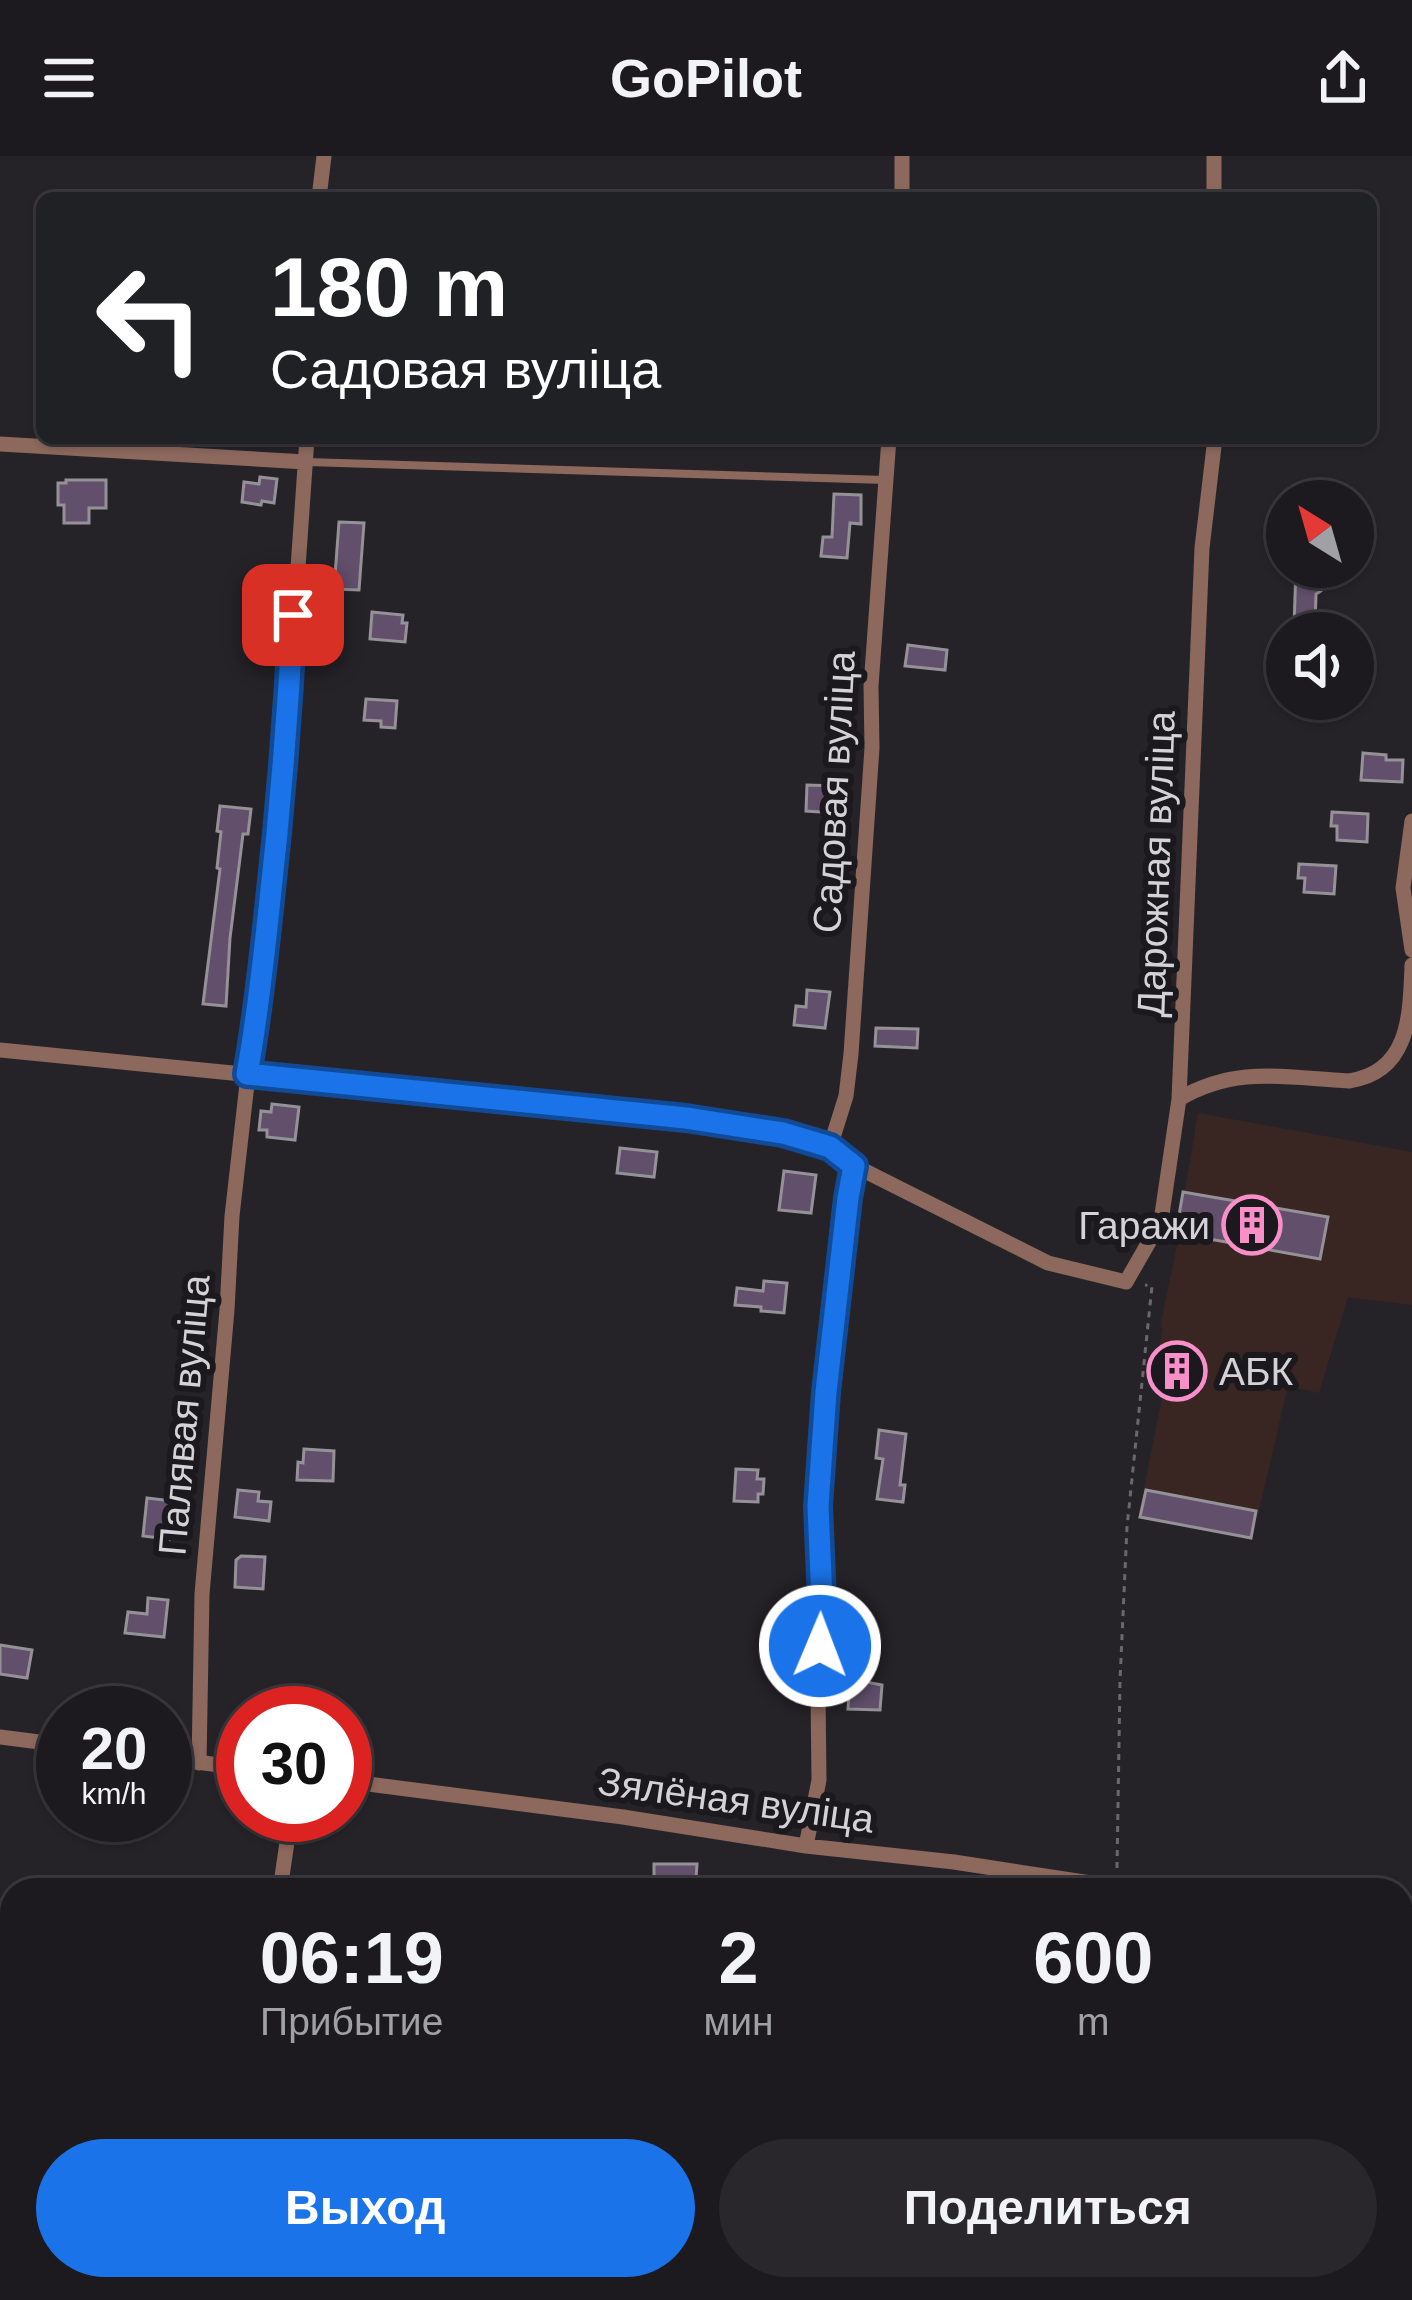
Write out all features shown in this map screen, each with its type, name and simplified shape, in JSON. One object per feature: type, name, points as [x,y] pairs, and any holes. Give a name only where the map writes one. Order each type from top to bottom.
[{"type":"street","points":[[320,192],[324,156]]},
{"type":"street","points":[[902,156],[902,192]]},
{"type":"street","points":[[1214,156],[1214,192]]},
{"type":"street","points":[[0,444],[306,462]]},
{"type":"street","name":"Палявая вуліца","points":[[199,1762],[202,1594],[232,1216],[286,741],[307,444]]},
{"type":"street","name":"Садовая вуліца","points":[[830,1147],[846,1096],[851,1054],[890,444]]},
{"type":"street","name":"Дарожная вуліца","points":[[1126,1282],[1161,1221],[1179,1099],[1202,548],[1214,444]]},
{"type":"street","points":[[1412,821],[1403,888],[1412,950]]},
{"type":"street","points":[[1179,1099],[1229,1077],[1349,1081],[1382,1069],[1400,1048],[1410,1013],[1412,965]]},
{"type":"street","points":[[0,1050],[686,1118],[783,1133],[830,1147],[854,1166],[1048,1263],[1126,1282]]},
{"type":"street","points":[[806,1846],[819,1780],[822,1600],[818,1506],[829,1354],[854,1166]]},
{"type":"street","points":[[0,1737],[36,1742]]},
{"type":"street","points":[[192,1761],[216,1764]]},
{"type":"street","name":"Зялёная вуліца","points":[[372,1784],[1051,1878]]},
{"type":"street","points":[[282,1878],[286,1842]]},
{"type":"lane","points":[[306,462],[887,480]]},
{"type":"path","points":[[1117,1878],[1127,1527],[1152,1286],[1126,1282]]},
{"type":"shaded area","points":[[1198,1113],[1412,1152],[1412,1305],[1348,1297],[1319,1393],[1288,1386],[1252,1540],[1138,1518],[1164,1388],[1152,1381]]},
{"type":"building","points":[[260,477],[277,479],[274,503],[242,502],[244,482],[259,484]]},
{"type":"building","points":[[106,480],[106,508],[89,508],[89,523],[64,523],[58,483]]},
{"type":"building","points":[[834,494],[861,495],[861,524],[850,523],[847,558],[821,556],[823,537],[832,537]]},
{"type":"building","points":[[339,522],[364,523],[359,590],[334,589]]},
{"type":"building","points":[[1295,588],[1321,588],[1315,612],[1294,612]]},
{"type":"building","points":[[372,612],[403,615],[405,642],[370,639]]},
{"type":"building","points":[[908,645],[947,650],[945,670],[905,666]]},
{"type":"building","points":[[366,699],[397,701],[395,728],[364,720]]},
{"type":"building","points":[[1363,753],[1403,760],[1402,782],[1361,780]]},
{"type":"building","points":[[807,785],[836,786],[835,813],[806,811]]},
{"type":"building","points":[[220,806],[251,809],[248,834],[243,834],[226,1006],[203,1004],[220,869]]},
{"type":"building","points":[[1332,812],[1368,814],[1367,842],[1337,840]]},
{"type":"building","points":[[1299,864],[1336,866],[1334,894],[1304,892]]},
{"type":"building","points":[[807,990],[830,992],[825,1028],[794,1025],[796,1006],[806,1007]]},
{"type":"building","points":[[876,1028],[918,1029],[917,1048],[875,1046]]},
{"type":"building","points":[[272,1104],[299,1107],[295,1140],[267,1137],[267,1130],[259,1130],[261,1111],[271,1112]]},
{"type":"building","points":[[620,1148],[657,1152],[654,1177],[617,1173]]},
{"type":"building","points":[[784,1171],[816,1175],[811,1213],[779,1210]]},
{"type":"building","name":"Гаражи","points":[[1183,1192],[1328,1217],[1320,1259],[1176,1233]]},
{"type":"building","points":[[764,1281],[787,1283],[784,1313],[735,1305],[737,1288],[763,1291]]},
{"type":"building","name":"АБК","points":[[1170,1351],[1191,1355],[1183,1391],[1162,1386]]},
{"type":"building","points":[[879,1430],[906,1434],[900,1485],[905,1485],[903,1502],[877,1499],[883,1459],[876,1458]]},
{"type":"building","points":[[304,1449],[334,1451],[333,1481],[297,1480]]},
{"type":"building","points":[[736,1469],[758,1470],[757,1479],[764,1479],[758,1502],[734,1501]]},
{"type":"building","points":[[238,1490],[259,1492],[258,1501],[271,1502],[269,1521],[235,1517]]},
{"type":"building","points":[[1146,1490],[1256,1511],[1251,1538],[1140,1517]]},
{"type":"building","points":[[147,1498],[173,1501],[169,1539],[143,1536]]},
{"type":"building","points":[[265,1557],[263,1589],[235,1587],[236,1560]]},
{"type":"building","points":[[148,1598],[168,1600],[164,1637],[125,1633],[128,1612],[147,1614]]},
{"type":"building","points":[[0,1645],[32,1650],[27,1678],[0,1674]]},
{"type":"building","points":[[850,1679],[882,1685],[880,1710],[848,1709]]},
{"type":"building","points":[[654,1864],[697,1864],[696,1878],[654,1878]]},
{"type":"place","name":"Гаражи","points":[[1252,1225]]},
{"type":"place","name":"АБК","points":[[1177,1371]]},
{"type":"route","points":[[293,615],[286,741],[247,1074],[686,1118],[783,1133],[830,1147],[854,1166],[826,1392],[818,1506],[820,1646]]}]
